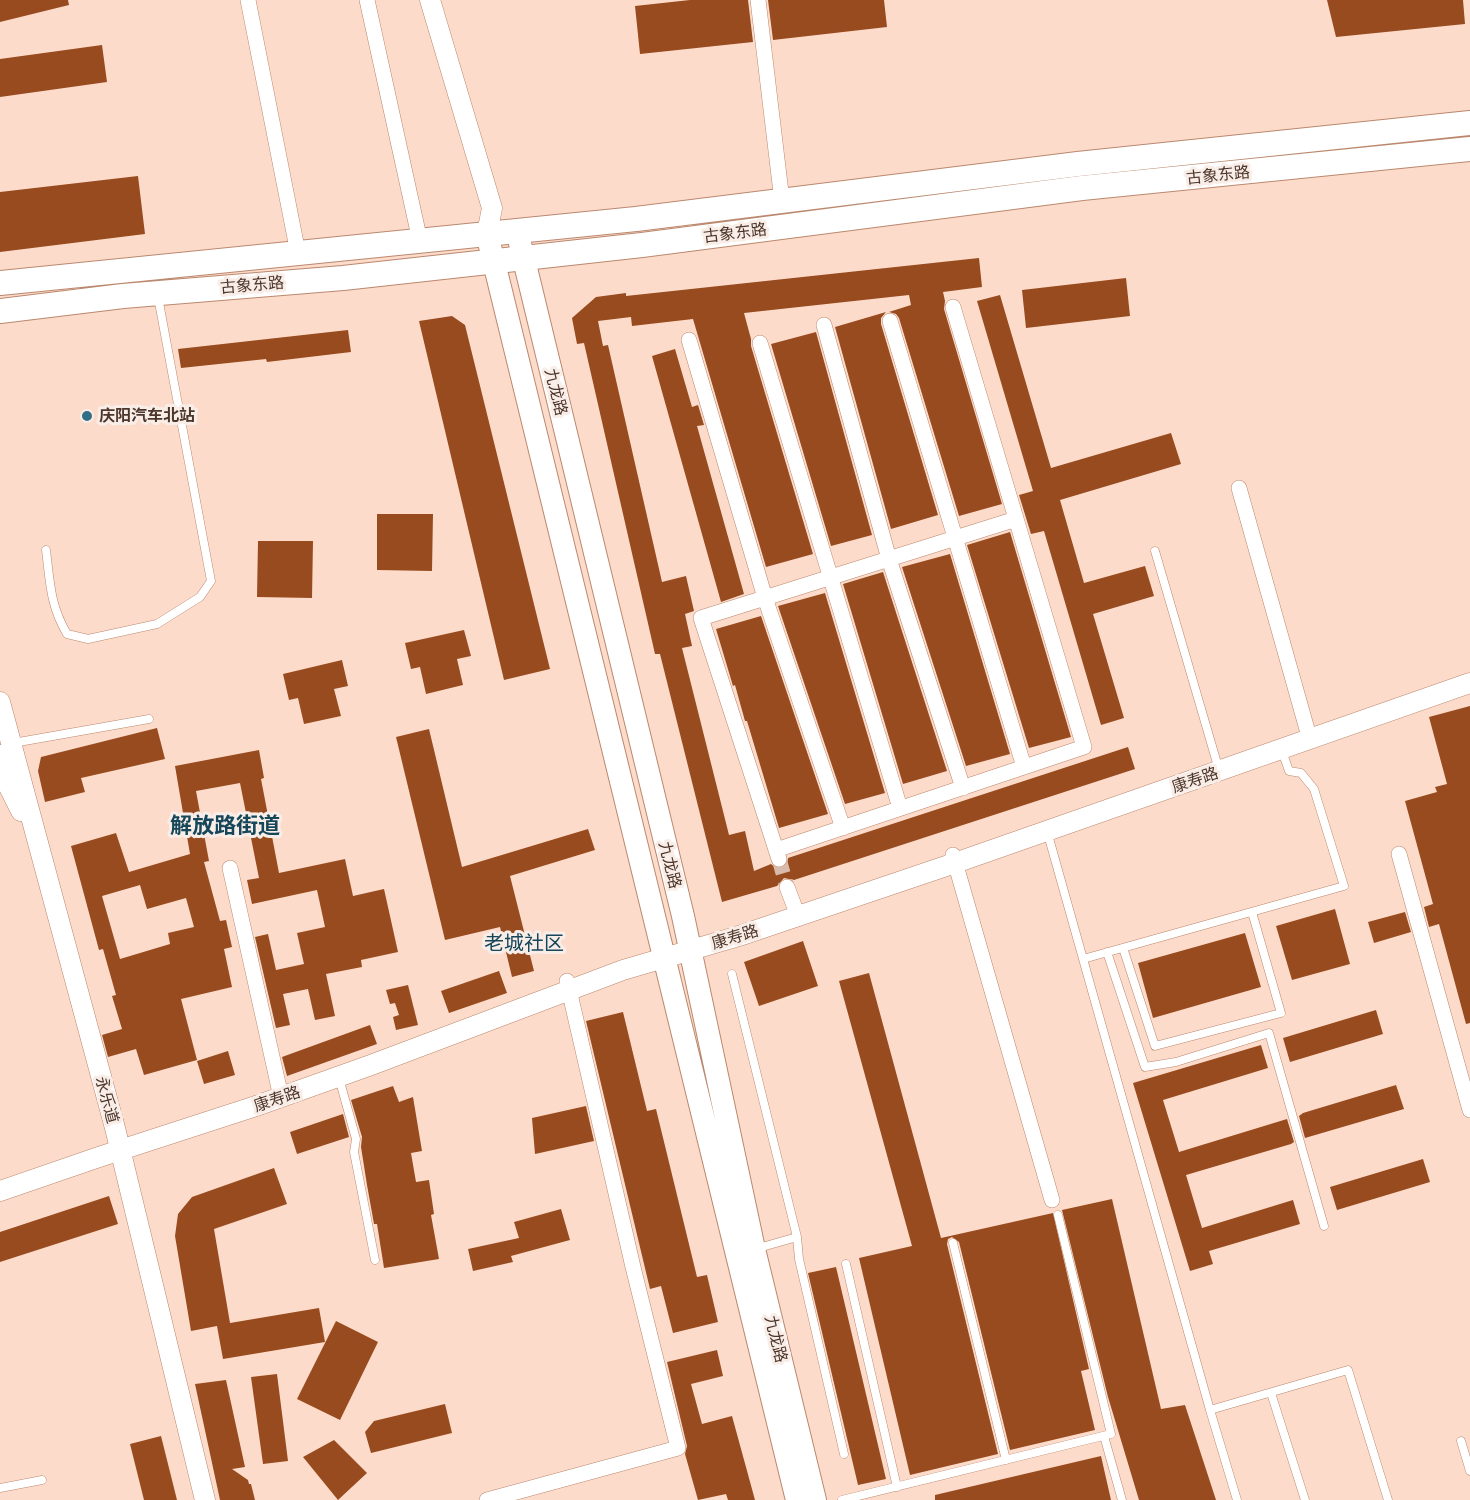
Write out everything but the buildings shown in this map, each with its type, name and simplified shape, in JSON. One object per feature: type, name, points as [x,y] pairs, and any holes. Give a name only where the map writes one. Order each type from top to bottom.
[{"type":"main road","name":"古象东路","points":[[0,283],[517,231],[1078,164],[1470,123]]},
{"type":"main road","name":"古象东路","points":[[0,310],[157,293],[343,278],[642,245],[1082,188],[1470,148]]},
{"type":"main road","name":"九龙路","points":[[517,231],[689,946],[754,1249],[815,1500]]},
{"type":"main road","name":"九龙路","points":[[487,234],[797,1500]]},
{"type":"street","points":[[248,0],[298,253]]},
{"type":"street","points":[[367,0],[420,241]]},
{"type":"street","points":[[430,0],[492,208],[487,234]]},
{"type":"street","points":[[758,0],[782,201]]},
{"type":"street","points":[[953,307],[1084,747],[900,808],[778,854],[701,618],[1016,519]]},
{"type":"street","points":[[890,321],[1024,767]]},
{"type":"street","points":[[824,326],[889,559],[963,788]]},
{"type":"street","points":[[689,340],[765,598],[843,828]]},
{"type":"street","points":[[760,343],[900,808]]},
{"type":"street","points":[[1239,488],[1309,736]]},
{"type":"street","name":"康寿路","points":[[1309,736],[1470,674]]},
{"type":"street","name":"康寿路","points":[[0,1181],[280,1093],[568,986],[619,962],[689,946],[797,912],[1280,745],[1470,683]]},
{"type":"street","name":"永乐道","points":[[0,702],[9,787],[15,796],[114,1147],[205,1500]]},
{"type":"street","points":[[1399,854],[1470,1110]]},
{"type":"street","points":[[954,859],[1052,1200]]},
{"type":"street","points":[[230,868],[280,1093]]},
{"type":"street","points":[[787,887],[797,912]]},
{"type":"street","points":[[487,1500],[678,1448],[633,1267],[568,986]]},
{"type":"street","name":"康寿路","points":[[0,1191],[114,1147]]},
{"type":"street","name":"永乐道","points":[[114,1147],[194,1500]]},
{"type":"lane","points":[[46,550],[56,615],[67,634],[88,639],[157,624],[200,597],[211,581],[157,293]]},
{"type":"lane","points":[[1155,551],[1218,767]]},
{"type":"lane","points":[[6,749],[148,719]]},
{"type":"lane","points":[[1083,959],[1344,886],[1314,789],[1301,773],[1289,771],[1280,745]]},
{"type":"lane","points":[[1046,827],[1237,1500]]},
{"type":"lane","points":[[1123,948],[1155,1046],[1281,1013],[1252,912]]},
{"type":"lane","points":[[1107,952],[1145,1067],[1176,1062],[1269,1033],[1324,1226]]},
{"type":"lane","points":[[732,974],[796,1237],[844,1454]]},
{"type":"lane","points":[[338,1072],[356,1139],[354,1152],[375,1260]]},
{"type":"lane","points":[[842,1500],[1111,1434],[1058,1215]]},
{"type":"lane","points":[[754,1249],[796,1237]]},
{"type":"lane","points":[[953,1243],[1006,1460]]},
{"type":"lane","points":[[846,1264],[897,1487]]},
{"type":"lane","points":[[1210,1410],[1348,1370],[1388,1500]]},
{"type":"lane","points":[[1271,1393],[1305,1500]]},
{"type":"lane","points":[[1104,1436],[1122,1500]]},
{"type":"lane","points":[[1461,1441],[1470,1471]]},
{"type":"lane","points":[[0,1488],[42,1480]]},
{"type":"tunnel","points":[[779,859],[787,887]]},
{"type":"place","name":"庆阳汽车北站","points":[[87,416]]},
{"type":"district","name":"解放路街道","points":[[225,826]]},
{"type":"district","name":"老城社区","points":[[524,943]]}]
